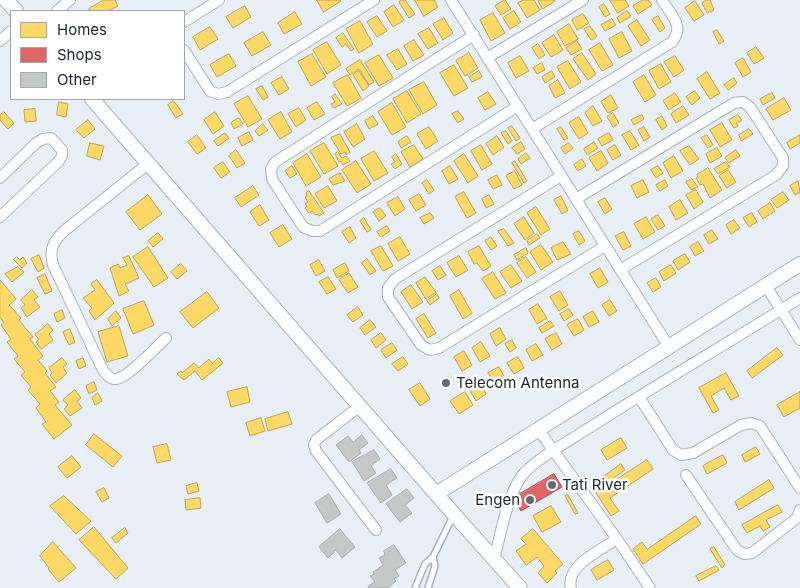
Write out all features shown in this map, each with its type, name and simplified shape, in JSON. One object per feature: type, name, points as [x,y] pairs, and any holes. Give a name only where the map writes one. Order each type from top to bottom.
[{"type":"street","points":[[6,0],[15,10]]},
{"type":"street","points":[[58,10],[70,0]]},
{"type":"street","points":[[185,21],[219,0]]},
{"type":"street","points":[[185,52],[210,91],[218,94],[227,92],[374,0]]},
{"type":"street","points":[[451,0],[669,347]]},
{"type":"street","points":[[487,58],[583,0]]},
{"type":"street","points":[[532,129],[672,42],[678,34],[678,26],[662,0]]},
{"type":"street","points":[[0,41],[10,32]]},
{"type":"street","points":[[474,35],[275,162],[271,169],[272,179],[303,227],[312,232],[320,231],[518,106]]},
{"type":"street","points":[[93,100],[454,515],[520,588]]},
{"type":"street","points":[[576,199],[734,103],[743,102],[750,107],[783,158],[783,166],[776,174],[620,270]]},
{"type":"street","points":[[0,178],[36,143],[43,139],[51,138],[62,150],[62,156],[59,161],[0,218]]},
{"type":"street","points":[[149,163],[64,231],[51,247],[50,256],[103,370],[110,378],[116,379],[128,373],[166,338]]},
{"type":"street","points":[[561,176],[394,280],[388,288],[388,297],[421,345],[430,350],[439,348],[605,246]]},
{"type":"street","points":[[436,494],[800,264]]},
{"type":"street","points":[[766,286],[800,340]]},
{"type":"street","points":[[494,560],[507,509],[521,477],[528,470],[553,451],[800,298]]},
{"type":"street","points":[[639,397],[673,450],[681,455],[693,453],[741,425],[751,423],[760,426],[800,488]]},
{"type":"street","points":[[360,406],[316,440],[314,445],[316,451],[376,530]]},
{"type":"street","points":[[538,430],[650,588]]},
{"type":"street","points":[[686,475],[736,550],[744,554],[752,553],[797,518],[800,510]]},
{"type":"street","points":[[571,588],[570,584],[573,573],[581,563],[617,539]]},
{"type":"lane","points":[[415,588],[426,564],[433,557],[454,515]]},
{"type":"lane","points":[[428,588],[435,566],[433,557]]},
{"type":"building: Homes","points":[[104,0],[115,0],[118,6],[110,10],[89,9]]},
{"type":"building: Homes","points":[[317,0],[340,0],[341,1],[324,12]]},
{"type":"building: Homes","points":[[405,0],[415,14],[409,18],[399,2]]},
{"type":"building: Homes","points":[[415,0],[434,0],[438,7],[424,16]]},
{"type":"building: Homes","points":[[505,0],[511,9],[501,15],[495,6]]},
{"type":"building: Homes","points":[[524,0],[534,0],[540,10],[527,18],[518,3]]},
{"type":"building: Homes","points":[[538,0],[555,0],[555,1],[543,9]]},
{"type":"building: Homes","points":[[610,0],[625,0],[629,6],[618,13]]},
{"type":"building: Homes","points":[[643,0],[648,0],[652,5],[638,14],[633,6]]},
{"type":"building: Homes","points":[[710,0],[714,10],[707,13],[702,3]]},
{"type":"building: Homes","points":[[695,1],[704,15],[694,21],[685,8]]},
{"type":"building: Homes","points":[[604,4],[610,14],[605,17],[599,7]]},
{"type":"building: Homes","points":[[394,5],[404,20],[393,27],[384,12]]},
{"type":"building: Homes","points":[[245,6],[251,17],[233,28],[226,17]]},
{"type":"building: Homes","points":[[514,11],[521,22],[510,29],[503,18]]},
{"type":"building: Homes","points":[[627,11],[631,16],[620,23],[617,18]]},
{"type":"building: Homes","points":[[295,12],[302,24],[284,34],[278,23]]},
{"type":"building: Homes","points":[[493,13],[505,33],[491,41],[480,20]]},
{"type":"building: Homes","points":[[583,14],[589,23],[577,30],[572,20]]},
{"type":"building: Homes","points":[[377,16],[387,31],[377,37],[367,22]]},
{"type":"building: Homes","points":[[658,16],[665,28],[660,32],[652,20]]},
{"type":"building: Homes","points":[[444,18],[453,33],[443,40],[433,24]]},
{"type":"building: Homes","points":[[612,19],[616,25],[605,31],[601,25]]},
{"type":"building: Homes","points":[[637,20],[650,40],[641,46],[628,26]]},
{"type":"building: Homes","points":[[360,21],[373,44],[359,53],[346,29]]},
{"type":"building: Homes","points":[[569,24],[578,39],[565,46],[557,32]]},
{"type":"building: Homes","points":[[590,26],[597,36],[591,40],[584,29]]},
{"type":"building: Homes","points":[[210,27],[218,39],[200,50],[193,37]]},
{"type":"building: Homes","points":[[429,28],[438,43],[428,49],[418,34]]},
{"type":"building: Homes","points":[[717,30],[724,41],[719,44],[713,32]]},
{"type":"building: Homes","points":[[263,32],[271,45],[252,56],[244,43]]},
{"type":"building: Homes","points":[[622,32],[632,51],[619,58],[609,39]]},
{"type":"building: Homes","points":[[343,33],[354,49],[351,51],[346,44],[342,47],[336,38]]},
{"type":"building: Homes","points":[[554,35],[563,50],[551,57],[542,43]]},
{"type":"building: Homes","points":[[414,40],[424,55],[413,61],[404,46]]},
{"type":"building: Homes","points":[[577,41],[582,49],[571,55],[566,48]]},
{"type":"building: Homes","points":[[327,42],[341,65],[327,74],[313,50]]},
{"type":"building: Homes","points":[[600,43],[613,65],[602,71],[589,50]]},
{"type":"building: Homes","points":[[538,44],[545,55],[539,59],[532,48]]},
{"type":"building: Homes","points":[[756,47],[764,58],[754,64],[747,53]]},
{"type":"building: Homes","points":[[398,49],[407,64],[397,70],[387,55]]},
{"type":"building: Homes","points":[[469,53],[478,68],[465,76],[456,61]]},
{"type":"building: Homes","points":[[582,53],[596,74],[588,80],[573,59]]},
{"type":"building: Homes","points":[[229,54],[236,66],[217,77],[210,65]]},
{"type":"building: Homes","points":[[312,54],[326,77],[311,86],[298,62]]},
{"type":"building: Homes","points":[[379,55],[393,78],[379,86],[365,63]]},
{"type":"building: Homes","points":[[520,56],[529,71],[516,78],[508,63]]},
{"type":"building: Homes","points":[[675,56],[684,70],[674,77],[664,62]]},
{"type":"building: Homes","points":[[743,58],[751,72],[743,77],[735,63]]},
{"type":"building: Homes","points":[[360,60],[374,82],[369,85],[359,69],[350,75],[346,69]]},
{"type":"building: Homes","points":[[568,61],[581,82],[570,89],[557,67]]},
{"type":"building: Homes","points":[[542,63],[545,70],[537,74],[533,68]]},
{"type":"building: Homes","points":[[661,64],[671,82],[659,89],[649,71]]},
{"type":"building: Homes","points":[[454,65],[468,88],[454,96],[440,73]]},
{"type":"building: Homes","points":[[359,71],[369,86],[363,91],[353,75]]},
{"type":"building: Homes","points":[[479,71],[482,77],[472,82],[469,77]]},
{"type":"building: Homes","points":[[552,71],[555,77],[545,83],[542,77]]},
{"type":"building: Homes","points":[[707,72],[720,93],[710,99],[697,79]]},
{"type":"building: Homes","points":[[348,75],[361,98],[347,106],[333,83]]},
{"type":"building: Homes","points":[[644,75],[656,95],[645,102],[633,82]]},
{"type":"building: Homes","points":[[282,77],[289,89],[279,95],[271,83]]},
{"type":"building: Homes","points":[[734,78],[737,83],[728,90],[724,85]]},
{"type":"building: Homes","points":[[558,80],[565,93],[555,98],[549,86]]},
{"type":"building: Homes","points":[[424,82],[437,105],[423,114],[409,90]]},
{"type":"building: Homes","points":[[262,86],[268,97],[263,100],[256,89]]},
{"type":"building: Homes","points":[[407,91],[421,114],[407,123],[393,99]]},
{"type":"building: Homes","points":[[695,91],[700,98],[692,105],[686,97]]},
{"type":"building: Homes","points":[[488,92],[496,104],[485,110],[478,98]]},
{"type":"building: Homes","points":[[675,93],[681,102],[669,110],[663,101]]},
{"type":"building: Homes","points":[[772,93],[775,98],[763,105],[760,99]]},
{"type":"building: Homes","points":[[335,94],[342,104],[334,108],[331,104],[335,102],[332,97]]},
{"type":"building: Homes","points":[[611,95],[618,108],[608,113],[601,102]]},
{"type":"building: Homes","points":[[248,96],[262,119],[248,127],[234,104]]},
{"type":"building: Homes","points":[[784,98],[791,110],[773,120],[766,109]]},
{"type":"building: Homes","points":[[174,101],[183,114],[176,118],[168,105]]},
{"type":"building: Homes","points":[[59,102],[68,104],[66,117],[57,115]]},
{"type":"building: Homes","points":[[317,102],[325,114],[314,120],[307,108]]},
{"type":"building: Homes","points":[[392,103],[406,127],[392,135],[378,112]]},
{"type":"building: Homes","points":[[593,106],[602,121],[593,126],[585,113]]},
{"type":"building: Homes","points":[[683,106],[689,115],[676,123],[671,114]]},
{"type":"building: Homes","points":[[299,108],[306,120],[296,127],[288,114]]},
{"type":"building: Homes","points":[[35,109],[36,121],[25,122],[24,110]]},
{"type":"building: Homes","points":[[458,111],[464,119],[458,123],[452,114]]},
{"type":"building: Homes","points":[[4,112],[14,123],[8,129],[0,120],[0,115]]},
{"type":"building: Homes","points":[[215,112],[224,126],[213,134],[204,120]]},
{"type":"building: Homes","points":[[281,112],[292,132],[280,139],[268,120]]},
{"type":"building: Homes","points":[[613,113],[619,123],[613,127],[607,117]]},
{"type":"building: Homes","points":[[642,115],[644,119],[634,125],[631,120]]},
{"type":"building: Homes","points":[[738,115],[742,120],[736,123],[738,126],[734,128],[729,120]]},
{"type":"building: Homes","points":[[373,116],[378,124],[369,129],[365,121]]},
{"type":"building: Homes","points":[[662,116],[667,126],[662,130],[656,120]]},
{"type":"building: Homes","points":[[579,117],[588,133],[579,139],[569,123]]},
{"type":"building: Homes","points":[[239,118],[243,124],[234,129],[231,123]]},
{"type":"building: Homes","points":[[88,120],[95,129],[84,138],[76,130]]},
{"type":"building: Homes","points":[[722,123],[732,140],[720,147],[710,130]]},
{"type":"building: Homes","points":[[263,124],[268,130],[259,136],[255,131]]},
{"type":"building: Homes","points":[[357,124],[365,139],[353,147],[344,132]]},
{"type":"building: Homes","points":[[512,126],[520,138],[516,141],[508,128]]},
{"type":"building: Homes","points":[[429,127],[438,141],[426,149],[417,134]]},
{"type":"building: Homes","points":[[561,127],[568,138],[564,140],[557,129]]},
{"type":"building: Homes","points":[[644,127],[650,137],[644,141],[638,130]]},
{"type":"building: Homes","points":[[749,129],[753,134],[741,141],[739,135]]},
{"type":"building: Homes","points":[[506,131],[512,141],[508,144],[501,133]]},
{"type":"building: Homes","points":[[630,131],[639,145],[631,150],[622,135]]},
{"type":"building: Homes","points":[[249,132],[253,140],[242,146],[238,138]]},
{"type":"building: Homes","points":[[225,133],[229,138],[218,146],[214,141]]},
{"type":"building: Homes","points":[[609,133],[613,140],[602,146],[598,139]]},
{"type":"building: Homes","points":[[340,134],[350,152],[346,155],[345,152],[341,154],[331,138]]},
{"type":"building: Homes","points":[[197,135],[206,148],[197,154],[188,142]]},
{"type":"building: Homes","points":[[707,135],[713,145],[708,148],[701,138]]},
{"type":"building: Homes","points":[[800,135],[800,143],[790,149],[787,143]]},
{"type":"building: Homes","points":[[407,136],[411,142],[401,148],[398,142]]},
{"type":"building: Homes","points":[[497,136],[504,147],[493,155],[486,144]]},
{"type":"building: Homes","points":[[521,142],[525,149],[517,154],[512,148]]},
{"type":"building: Homes","points":[[594,142],[598,148],[587,155],[584,149]]},
{"type":"building: Homes","points":[[90,143],[104,146],[100,160],[87,156]]},
{"type":"building: Homes","points":[[324,143],[338,166],[324,174],[310,151]]},
{"type":"building: Homes","points":[[569,143],[573,148],[565,154],[561,148]]},
{"type":"building: Homes","points":[[414,145],[423,159],[410,167],[401,152]]},
{"type":"building: Homes","points":[[481,145],[492,164],[482,170],[471,151]]},
{"type":"building: Homes","points":[[615,145],[621,155],[613,160],[607,150]]},
{"type":"building: Homes","points":[[689,146],[699,159],[690,165],[680,151]]},
{"type":"building: Homes","points":[[717,148],[722,156],[710,163],[706,154]]},
{"type":"building: Homes","points":[[236,150],[245,163],[237,168],[229,156]]},
{"type":"building: Homes","points":[[736,150],[740,156],[729,163],[725,158]]},
{"type":"building: Homes","points":[[374,151],[388,173],[374,181],[361,159]]},
{"type":"building: Homes","points":[[601,151],[608,163],[597,171],[589,158]]},
{"type":"building: Homes","points":[[338,152],[342,158],[346,156],[350,161],[343,165],[339,162],[335,154]]},
{"type":"building: Homes","points":[[526,153],[530,158],[521,164],[518,159]]},
{"type":"building: Homes","points":[[307,154],[321,177],[306,186],[293,163]]},
{"type":"building: Homes","points":[[396,154],[402,164],[395,169],[391,164],[395,162],[392,157]]},
{"type":"building: Homes","points":[[464,154],[478,176],[468,183],[454,161]]},
{"type":"building: Homes","points":[[674,156],[683,171],[671,178],[663,163]]},
{"type":"building: Homes","points":[[582,159],[586,166],[578,171],[574,165]]},
{"type":"building: Homes","points":[[356,161],[371,184],[357,193],[342,170]]},
{"type":"building: Homes","points":[[515,161],[527,181],[524,183],[512,163]]},
{"type":"building: Homes","points":[[223,162],[230,172],[221,178],[214,168]]},
{"type":"building: Homes","points":[[726,162],[730,167],[718,174],[714,169]]},
{"type":"building: Homes","points":[[292,166],[297,174],[290,178],[285,171]]},
{"type":"building: Homes","points":[[450,166],[458,179],[449,184],[442,171]]},
{"type":"building: Homes","points":[[658,166],[663,173],[656,178],[651,170]]},
{"type":"building: Homes","points":[[708,168],[722,190],[710,198],[703,184],[700,185],[696,178],[698,177],[697,175]]},
{"type":"building: Homes","points":[[728,170],[736,182],[727,188],[719,176]]},
{"type":"building: Homes","points":[[515,171],[522,185],[514,189],[506,176]]},
{"type":"building: Homes","points":[[340,173],[345,181],[333,185],[329,179]]},
{"type":"building: Homes","points":[[497,175],[502,185],[493,189],[488,180]]},
{"type":"building: Homes","points":[[692,179],[698,187],[691,190],[686,182]]},
{"type":"building: Homes","points":[[427,180],[434,190],[429,194],[422,183]]},
{"type":"building: Homes","points":[[643,180],[649,192],[637,198],[631,186]]},
{"type":"building: Homes","points":[[665,180],[668,186],[660,191],[656,185]]},
{"type":"building: Homes","points":[[798,181],[800,192],[795,195],[790,186]]},
{"type":"building: Homes","points":[[253,186],[259,195],[241,207],[235,198]]},
{"type":"building: Homes","points":[[328,186],[337,201],[324,208],[315,194]]},
{"type":"building: Homes","points":[[696,190],[703,202],[694,209],[686,195]]},
{"type":"building: Homes","points":[[309,191],[324,213],[319,216],[318,214],[315,215],[312,211],[309,213],[305,208],[307,206],[305,204],[308,202],[305,197]]},
{"type":"building: Homes","points":[[464,192],[476,213],[467,218],[455,197]]},
{"type":"building: Homes","points":[[783,192],[789,200],[777,208],[771,200]]},
{"type":"building: Homes","points":[[419,194],[426,205],[416,211],[409,200]]},
{"type":"building: Homes","points":[[148,195],[162,214],[140,230],[126,212]]},
{"type":"building: Homes","points":[[489,195],[494,204],[486,208],[482,199]]},
{"type":"building: Homes","points":[[561,196],[568,210],[562,214],[554,200]]},
{"type":"building: Homes","points":[[398,197],[405,209],[395,216],[387,203]]},
{"type":"building: Homes","points":[[605,198],[612,209],[605,214],[598,202]]},
{"type":"building: Homes","points":[[680,200],[688,213],[676,220],[669,207]]},
{"type":"building: Homes","points":[[770,203],[775,211],[763,219],[758,211]]},
{"type":"building: Homes","points":[[260,205],[269,220],[259,226],[250,212]]},
{"type":"building: Homes","points":[[536,207],[550,229],[541,235],[527,213]]},
{"type":"building: Homes","points":[[380,208],[386,216],[379,221],[373,212]]},
{"type":"building: Homes","points":[[430,213],[434,218],[424,224],[420,218]]},
{"type":"building: Homes","points":[[752,213],[757,222],[749,227],[743,218]]},
{"type":"building: Homes","points":[[658,215],[665,226],[658,230],[651,219]]},
{"type":"building: Homes","points":[[524,217],[534,233],[525,240],[514,224]]},
{"type":"building: Homes","points":[[646,217],[655,232],[643,239],[634,224]]},
{"type":"building: Homes","points":[[364,218],[371,230],[367,232],[360,221]]},
{"type":"building: Homes","points":[[734,220],[740,228],[731,234],[726,225]]},
{"type":"building: Homes","points":[[283,225],[292,239],[279,247],[270,233]]},
{"type":"building: Homes","points":[[387,226],[390,231],[381,237],[377,232]]},
{"type":"building: Homes","points":[[350,227],[356,238],[349,243],[342,232]]},
{"type":"building: Homes","points":[[504,229],[514,243],[508,246],[498,231]]},
{"type":"building: Homes","points":[[712,230],[718,239],[709,244],[704,235]]},
{"type":"building: Homes","points":[[579,231],[585,241],[579,245],[573,234]]},
{"type":"building: Homes","points":[[624,232],[631,246],[623,250],[615,236]]},
{"type":"building: Homes","points":[[158,233],[163,239],[153,247],[148,241]]},
{"type":"building: Homes","points":[[537,234],[540,238],[529,245],[527,241]]},
{"type":"building: Homes","points":[[400,237],[410,254],[398,261],[388,244]]},
{"type":"building: Homes","points":[[491,237],[497,246],[491,250],[485,241]]},
{"type":"building: Homes","points":[[563,242],[571,254],[557,260],[551,248]]},
{"type":"building: Homes","points":[[698,242],[704,251],[695,256],[690,247]]},
{"type":"building: Homes","points":[[541,245],[553,262],[541,270],[530,252]]},
{"type":"building: Homes","points":[[381,246],[393,266],[383,271],[371,251]]},
{"type":"building: Homes","points":[[479,246],[491,266],[483,271],[477,263],[474,264],[468,252]]},
{"type":"building: Homes","points":[[148,247],[168,278],[154,287],[133,257]]},
{"type":"building: Homes","points":[[526,248],[528,253],[517,260],[514,255]]},
{"type":"building: Homes","points":[[685,254],[690,262],[678,270],[673,261]]},
{"type":"building: Homes","points":[[39,255],[44,268],[38,272],[31,259]]},
{"type":"building: Homes","points":[[129,256],[139,278],[125,284],[129,291],[119,296],[110,268],[118,264],[120,268],[127,265],[123,258]]},
{"type":"building: Homes","points":[[459,256],[468,270],[456,277],[447,263]]},
{"type":"building: Homes","points":[[17,257],[20,260],[23,257],[27,263],[22,268],[14,260]]},
{"type":"building: Homes","points":[[526,257],[536,272],[527,278],[517,263]]},
{"type":"building: Homes","points":[[367,259],[376,271],[370,275],[362,263]]},
{"type":"building: Homes","points":[[319,260],[325,271],[316,276],[310,265]]},
{"type":"building: Homes","points":[[345,263],[349,271],[337,278],[333,270]]},
{"type":"building: Homes","points":[[181,264],[187,271],[177,279],[171,272]]},
{"type":"building: Homes","points":[[511,265],[522,281],[511,288],[500,272]]},
{"type":"building: Homes","points":[[671,265],[676,273],[664,281],[659,272]]},
{"type":"building: Homes","points":[[440,266],[446,275],[438,280],[432,271]]},
{"type":"building: Homes","points":[[18,267],[24,272],[12,282],[5,274]]},
{"type":"building: Homes","points":[[600,268],[608,282],[598,288],[590,274]]},
{"type":"building: Homes","points":[[493,272],[506,293],[495,299],[482,279]]},
{"type":"building: Homes","points":[[349,273],[358,287],[348,293],[339,280]]},
{"type":"building: Homes","points":[[45,274],[52,291],[45,294],[37,278]]},
{"type":"building: Homes","points":[[328,277],[336,289],[327,294],[319,282]]},
{"type":"building: Homes","points":[[425,277],[436,292],[426,299],[416,283]]},
{"type":"building: Homes","points":[[656,278],[661,287],[653,292],[647,283]]},
{"type":"building: Homes","points":[[0,280],[16,299],[9,305],[21,318],[19,320],[33,337],[30,339],[43,356],[38,360],[56,387],[50,391],[59,402],[55,405],[72,425],[54,439],[42,424],[46,422],[36,408],[40,404],[28,390],[31,387],[21,375],[25,372],[14,359],[18,356],[7,342],[11,339],[1,325],[4,322],[0,318]]},
{"type":"building: Homes","points":[[97,280],[114,303],[95,320],[89,311],[92,308],[83,298],[95,290],[91,284]]},
{"type":"building: Homes","points":[[411,285],[423,302],[412,309],[401,292]]},
{"type":"building: Homes","points":[[32,290],[38,297],[34,300],[40,307],[27,317],[21,308],[25,305],[21,300]]},
{"type":"building: Homes","points":[[459,290],[472,313],[463,319],[450,296]]},
{"type":"building: Homes","points":[[560,291],[568,305],[559,311],[550,297]]},
{"type":"building: Homes","points":[[207,292],[219,308],[193,328],[180,312]]},
{"type":"building: Homes","points":[[437,294],[439,298],[430,305],[427,301]]},
{"type":"building: Homes","points":[[610,300],[617,311],[609,316],[602,305]]},
{"type":"building: Homes","points":[[144,301],[154,325],[133,334],[123,309]]},
{"type":"building: Homes","points":[[538,304],[547,318],[537,324],[529,310]]},
{"type":"building: Homes","points":[[358,307],[363,315],[353,322],[347,315]]},
{"type":"building: Homes","points":[[569,309],[573,315],[564,321],[560,314]]},
{"type":"building: Homes","points":[[62,310],[65,318],[57,322],[54,314]]},
{"type":"building: Homes","points":[[116,311],[121,318],[112,326],[108,319]]},
{"type":"building: Homes","points":[[593,311],[599,322],[589,327],[583,317]]},
{"type":"building: Homes","points":[[424,314],[436,333],[428,338],[416,319]]},
{"type":"building: Homes","points":[[578,319],[584,330],[574,336],[567,325]]},
{"type":"building: Homes","points":[[370,320],[376,327],[365,335],[360,328]]},
{"type":"building: Homes","points":[[550,321],[554,326],[542,333],[539,328]]},
{"type":"building: Homes","points":[[48,324],[53,330],[49,334],[53,340],[41,349],[36,342],[39,339],[35,335]]},
{"type":"building: Homes","points":[[119,326],[128,356],[107,362],[98,332]]},
{"type":"building: Homes","points":[[500,328],[506,339],[496,346],[490,334]]},
{"type":"building: Homes","points":[[70,329],[75,342],[69,345],[63,332]]},
{"type":"building: Homes","points":[[381,333],[386,340],[376,348],[371,340]]},
{"type":"building: Homes","points":[[556,333],[562,344],[552,350],[545,339]]},
{"type":"building: Homes","points":[[512,340],[516,348],[510,352],[505,344]]},
{"type":"building: Homes","points":[[481,342],[490,356],[480,362],[472,348]]},
{"type":"building: Homes","points":[[392,343],[397,350],[386,358],[381,350]]},
{"type":"building: Homes","points":[[536,344],[543,355],[532,361],[526,350]]},
{"type":"building: Homes","points":[[777,348],[783,355],[752,378],[747,371]]},
{"type":"building: Homes","points":[[464,351],[472,365],[462,371],[454,357]]},
{"type":"building: Homes","points":[[403,357],[408,364],[398,371],[392,364]]},
{"type":"building: Homes","points":[[518,357],[524,368],[514,374],[507,363]]},
{"type":"building: Homes","points":[[62,358],[67,364],[63,367],[67,373],[56,383],[50,375],[52,373],[49,368]]},
{"type":"building: Homes","points":[[83,358],[86,366],[79,369],[76,361]]},
{"type":"building: Homes","points":[[219,358],[223,363],[202,380],[195,371],[184,380],[177,374],[181,371],[182,373],[194,363],[199,368],[209,359],[212,363]]},
{"type":"building: Homes","points":[[499,367],[505,378],[495,384],[488,373]]},
{"type":"building: Homes","points":[[726,373],[739,396],[731,400],[724,388],[711,396],[719,410],[713,413],[699,388]]},
{"type":"building: Homes","points":[[94,382],[97,390],[89,394],[86,386]]},
{"type":"building: Homes","points":[[420,383],[430,399],[420,406],[409,390]]},
{"type":"building: Homes","points":[[480,383],[486,394],[476,401],[469,389]]},
{"type":"building: Homes","points":[[247,387],[250,402],[231,407],[227,392]]},
{"type":"building: Homes","points":[[75,390],[81,398],[77,401],[82,408],[70,416],[64,409],[68,405],[63,400]]},
{"type":"building: Homes","points":[[465,392],[473,405],[459,414],[450,401]]},
{"type":"building: Homes","points":[[800,392],[800,408],[784,417],[777,405]]},
{"type":"building: Homes","points":[[98,393],[102,401],[95,405],[92,398]]},
{"type":"building: Homes","points":[[288,412],[292,424],[268,431],[265,419]]},
{"type":"building: Homes","points":[[261,418],[265,431],[250,436],[246,423]]},
{"type":"building: Homes","points":[[94,434],[122,456],[113,467],[86,445]]},
{"type":"building: Homes","points":[[621,438],[627,448],[607,460],[601,450]]},
{"type":"building: Homes","points":[[167,444],[171,460],[157,463],[153,447]]},
{"type":"building: Homes","points":[[756,447],[760,454],[745,462],[742,455]]},
{"type":"building: Homes","points":[[723,455],[727,463],[707,474],[703,466]]},
{"type":"building: Homes","points":[[72,456],[81,467],[67,478],[58,467]]},
{"type":"building: Homes","points":[[647,460],[653,469],[610,498],[619,511],[611,516],[596,493]]},
{"type":"building: Homes","points":[[621,464],[625,470],[599,488],[595,483]]},
{"type":"building: Homes","points":[[769,480],[774,488],[739,510],[735,502]]},
{"type":"building: Homes","points":[[197,483],[199,491],[188,494],[186,486]]},
{"type":"building: Homes","points":[[104,488],[109,498],[102,502],[96,492]]},
{"type":"building: Homes","points":[[568,495],[578,513],[575,514],[565,496]]},
{"type":"building: Homes","points":[[64,496],[91,521],[76,534],[50,506]]},
{"type":"building: Homes","points":[[200,498],[201,508],[186,510],[185,500]]},
{"type":"building: Homes","points":[[778,505],[782,512],[766,520],[770,527],[763,531],[760,526],[747,533],[742,525]]},
{"type":"building: Homes","points":[[551,506],[561,522],[542,532],[533,516]]},
{"type":"building: Homes","points":[[696,516],[701,524],[643,564],[633,549],[642,542],[647,549]]},
{"type":"building: Homes","points":[[94,527],[128,568],[116,579],[79,540]]},
{"type":"building: Homes","points":[[125,528],[128,533],[116,543],[112,538]]},
{"type":"building: Homes","points":[[533,529],[563,564],[555,571],[557,573],[547,583],[538,573],[544,566],[537,557],[526,565],[516,551],[526,544],[521,539]]},
{"type":"building: Homes","points":[[53,542],[76,568],[59,582],[40,556]]},
{"type":"building: Homes","points":[[714,547],[725,565],[722,568],[710,549]]},
{"type":"building: Homes","points":[[608,560],[614,570],[597,580],[591,570]]},
{"type":"building: Homes","points":[[716,566],[719,570],[699,581],[696,576]]},
{"type":"building: Shops","points":[[554,474],[562,487],[521,511],[513,498]]},
{"type":"building: Other","points":[[362,435],[368,443],[359,450],[361,453],[349,462],[336,445],[348,436],[353,442]]},
{"type":"building: Other","points":[[374,450],[380,459],[371,466],[376,473],[364,481],[352,462]]},
{"type":"building: Other","points":[[391,469],[397,478],[386,485],[392,495],[381,503],[367,483]]},
{"type":"building: Other","points":[[407,489],[414,498],[405,505],[412,513],[400,522],[386,504]]},
{"type":"building: Other","points":[[329,494],[341,514],[327,523],[315,503]]},
{"type":"building: Other","points":[[340,529],[355,547],[342,558],[336,550],[328,558],[319,547]]},
{"type":"building: Other","points":[[394,545],[406,563],[395,570],[399,576],[394,579],[396,581],[388,588],[369,588],[368,586],[375,582],[370,576],[383,565],[379,558],[385,555],[384,551]]},
{"type":"place","name":"Telecom Antenna","points":[[446,383]]},
{"type":"place","name":"Tati River","points":[[552,485]]},
{"type":"place","name":"Engen","points":[[530,500]]}]
